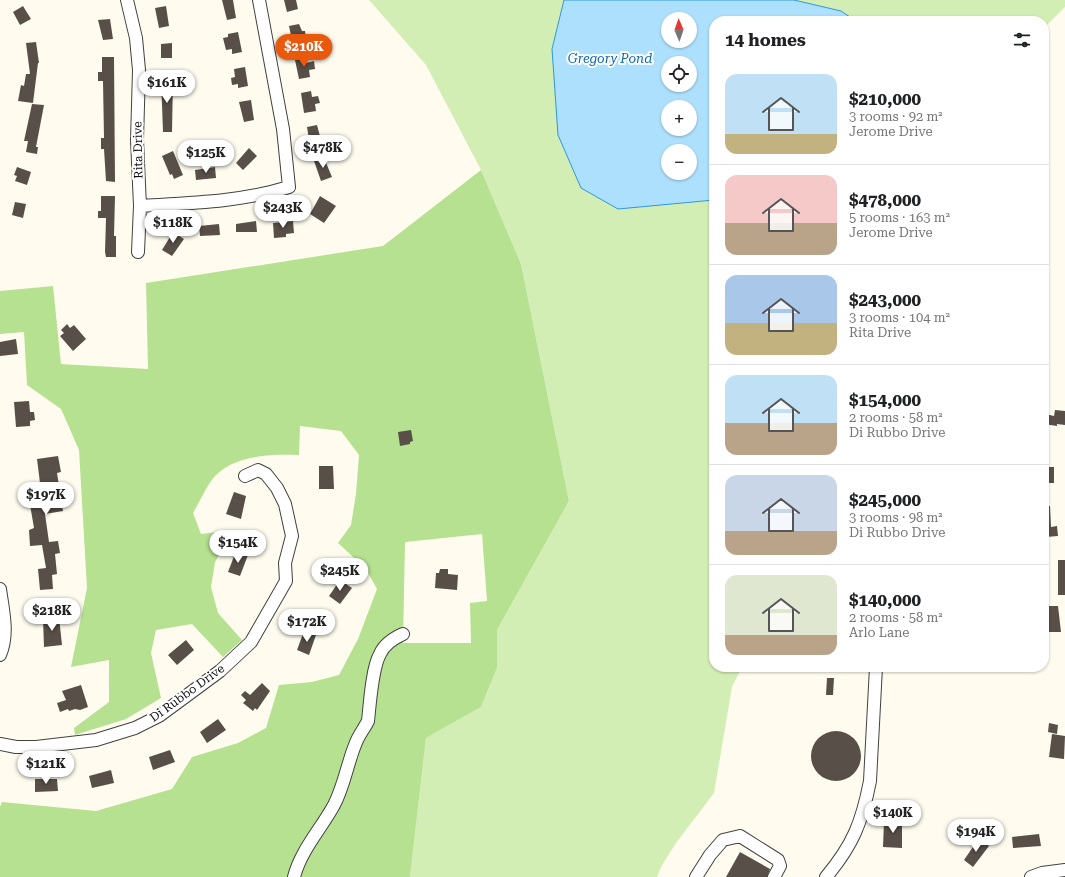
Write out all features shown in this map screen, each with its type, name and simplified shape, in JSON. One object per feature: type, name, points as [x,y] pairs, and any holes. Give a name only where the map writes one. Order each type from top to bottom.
[{"type":"street","name":"Rita Drive","points":[[127,0],[136,38],[139,70],[137,140],[140,206],[138,252]]},
{"type":"street","points":[[140,206],[172,205],[246,197],[289,187],[283,129],[259,0]]},
{"type":"street","name":"Di Rubbo Drive","points":[[0,744],[16,747],[36,748],[96,740],[121,734],[159,716],[220,670],[251,642],[286,581],[284,563],[292,536],[285,504],[277,488],[266,474],[258,470],[246,476]]},
{"type":"street","points":[[0,589],[5,633],[4,644],[0,655]]},
{"type":"street","points":[[294,877],[298,863],[304,852],[335,804],[355,744],[368,721],[376,664],[380,653],[387,644],[403,634]]},
{"type":"street","points":[[826,877],[844,856],[858,829],[870,781],[876,672]]},
{"type":"street","points":[[696,877],[710,855],[723,840],[740,836],[778,860],[780,866],[774,877]]},
{"type":"street","points":[[1030,877],[1042,873],[1065,870]]},
{"type":"green space","points":[[369,0],[564,0],[552,49],[618,209],[709,200],[709,672],[740,672],[732,687],[714,793],[676,843],[661,867],[657,877],[410,877],[426,738],[481,707],[497,668],[497,630],[569,501],[521,264],[481,170],[426,65]]},
{"type":"green space","points":[[794,0],[1065,0],[1065,7],[1049,23],[1049,16],[848,16],[841,11]]},
{"type":"green space","points":[[481,170],[521,264],[569,501],[497,630],[497,668],[481,707],[426,738],[410,877],[0,877],[0,807],[2,802],[96,811],[172,789],[192,757],[238,743],[266,728],[279,685],[312,682],[339,675],[358,639],[377,589],[366,569],[338,543],[351,525],[356,494],[359,455],[341,431],[300,426],[299,455],[263,456],[239,461],[228,466],[219,472],[211,481],[193,513],[201,534],[217,532],[224,547],[215,562],[211,587],[218,613],[242,640],[223,657],[192,624],[156,630],[151,653],[161,698],[126,719],[75,735],[74,728],[109,702],[109,660],[71,667],[87,588],[79,450],[61,409],[27,385],[24,332],[0,334],[0,291],[53,286],[61,364],[148,369],[146,283],[383,246]],"holes":[[[482,534],[487,601],[470,603],[471,643],[403,643],[405,542]]]},
{"type":"water","name":"Gregory Pond","points":[[564,0],[794,0],[841,11],[848,16],[709,16],[709,200],[618,209],[581,188],[558,135],[552,49]]},
{"type":"building","points":[[222,0],[233,0],[236,18],[227,20]]},
{"type":"building","points":[[284,0],[296,0],[298,9],[287,12]]},
{"type":"building","points":[[23,6],[31,19],[20,25],[13,12]]},
{"type":"building","points":[[166,6],[169,26],[159,28],[155,8]]},
{"type":"building","points":[[110,19],[113,39],[103,40],[98,20]]},
{"type":"building","points":[[299,24],[302,31],[305,31],[306,38],[303,38],[304,44],[293,45],[289,26]]},
{"type":"building","points":[[238,32],[242,52],[232,54],[232,49],[226,50],[223,38],[228,37],[228,34]]},
{"type":"building","points":[[36,42],[39,63],[33,103],[18,101],[21,85],[24,86],[26,74],[30,74],[26,43]]},
{"type":"building","points":[[172,43],[172,58],[161,58],[161,44]]},
{"type":"building","points":[[102,57],[114,57],[115,182],[106,181],[104,149],[101,149],[101,138],[104,138],[103,81],[98,81],[98,72],[102,72]]},
{"type":"building","points":[[305,58],[306,63],[314,61],[315,69],[309,70],[310,77],[299,79],[295,60]]},
{"type":"building","points":[[245,67],[248,86],[238,88],[238,84],[232,85],[231,78],[235,77],[234,69]]},
{"type":"building","points":[[161,78],[173,78],[172,132],[163,132]]},
{"type":"building","points":[[311,91],[312,97],[318,96],[320,103],[315,104],[316,111],[304,113],[301,93]]},
{"type":"building","points":[[251,100],[254,120],[244,122],[239,102]]},
{"type":"building","points":[[32,104],[44,105],[36,147],[38,147],[37,154],[26,152],[28,141],[24,141]]},
{"type":"building","points":[[317,125],[322,144],[310,146],[307,127]]},
{"type":"building","points":[[249,148],[257,156],[243,170],[236,163]]},
{"type":"building","points":[[173,151],[183,175],[174,179],[172,174],[170,175],[162,156]]},
{"type":"building","points":[[324,158],[332,177],[321,181],[314,161]]},
{"type":"building","points":[[17,167],[31,172],[27,185],[15,181],[17,176],[14,175]]},
{"type":"building","points":[[215,167],[216,178],[196,180],[195,170]]},
{"type":"building","points":[[101,196],[115,196],[114,236],[116,236],[116,257],[106,257],[106,218],[98,218],[98,211],[101,211]]},
{"type":"building","points":[[320,196],[336,206],[324,223],[310,214]]},
{"type":"building","points":[[15,202],[26,204],[23,218],[12,215]]},
{"type":"building","points":[[256,221],[257,232],[236,232],[236,224]]},
{"type":"building","points":[[293,221],[294,233],[286,234],[286,237],[274,238],[273,223]]},
{"type":"building","points":[[219,224],[220,235],[200,236],[199,226]]},
{"type":"building","points":[[173,232],[184,239],[172,256],[162,250]]},
{"type":"building","points":[[67,324],[70,328],[74,325],[86,339],[73,351],[60,336],[64,333],[61,330]]},
{"type":"building","points":[[16,339],[18,354],[0,356],[0,342]]},
{"type":"building","points":[[29,401],[30,412],[34,412],[35,420],[30,421],[30,426],[16,427],[14,402]]},
{"type":"building","points":[[1055,410],[1065,411],[1065,425],[1049,425],[1049,415],[1054,416]]},
{"type":"building","points":[[411,430],[413,441],[410,442],[410,444],[400,446],[398,432]]},
{"type":"building","points":[[58,456],[61,472],[57,473],[63,511],[45,514],[49,542],[58,541],[60,553],[55,554],[57,574],[52,575],[53,589],[40,590],[38,569],[46,568],[42,545],[30,546],[29,530],[34,528],[27,487],[40,483],[37,459]]},
{"type":"building","points":[[319,466],[333,466],[334,489],[319,489]]},
{"type":"building","points":[[1049,467],[1054,467],[1054,483],[1049,483]]},
{"type":"building","points":[[234,492],[246,496],[241,519],[226,514]]},
{"type":"building","points":[[1049,506],[1051,527],[1057,526],[1058,536],[1049,537]]},
{"type":"building","points":[[236,551],[248,555],[240,576],[228,572]]},
{"type":"building","points":[[1058,560],[1065,560],[1065,595],[1058,595]]},
{"type":"building","points":[[440,569],[448,569],[448,574],[458,575],[457,590],[435,588],[436,573],[439,573]]},
{"type":"building","points":[[340,580],[352,588],[340,604],[329,596]]},
{"type":"building","points":[[1049,606],[1058,606],[1061,632],[1049,632]]},
{"type":"building","points":[[59,617],[62,645],[44,647],[43,619]]},
{"type":"building","points":[[304,631],[316,635],[309,655],[297,650]]},
{"type":"building","points":[[186,640],[194,650],[177,665],[168,655]]},
{"type":"building","points":[[827,678],[834,678],[833,695],[826,695]]},
{"type":"building","points":[[262,683],[270,691],[257,710],[255,708],[253,711],[243,703],[246,700],[241,695],[245,691],[250,695]]},
{"type":"building","points":[[81,685],[88,707],[80,710],[75,709],[69,711],[68,709],[60,712],[57,703],[66,700],[62,691]]},
{"type":"building","points":[[218,719],[226,730],[207,743],[200,732]]},
{"type":"building","points":[[1049,723],[1058,725],[1057,734],[1048,732]]},
{"type":"building","points":[[836,731],[846,733],[854,738],[859,746],[861,756],[859,766],[854,774],[846,779],[836,781],[826,779],[818,774],[813,766],[811,756],[813,746],[818,738],[826,733]]},
{"type":"building","points":[[1052,734],[1065,736],[1064,759],[1049,757]]},
{"type":"building","points":[[170,750],[175,762],[153,770],[149,757]]},
{"type":"building","points":[[111,770],[114,783],[92,788],[89,776]]},
{"type":"building","points":[[35,779],[57,779],[58,791],[35,792]]},
{"type":"building","points":[[884,821],[902,821],[902,848],[883,847]]},
{"type":"building","points":[[1039,834],[1041,846],[1013,848],[1012,837]]},
{"type":"building","points":[[979,838],[989,846],[973,867],[964,860]]},
{"type":"building","points":[[740,852],[770,869],[767,877],[726,877]]}]
